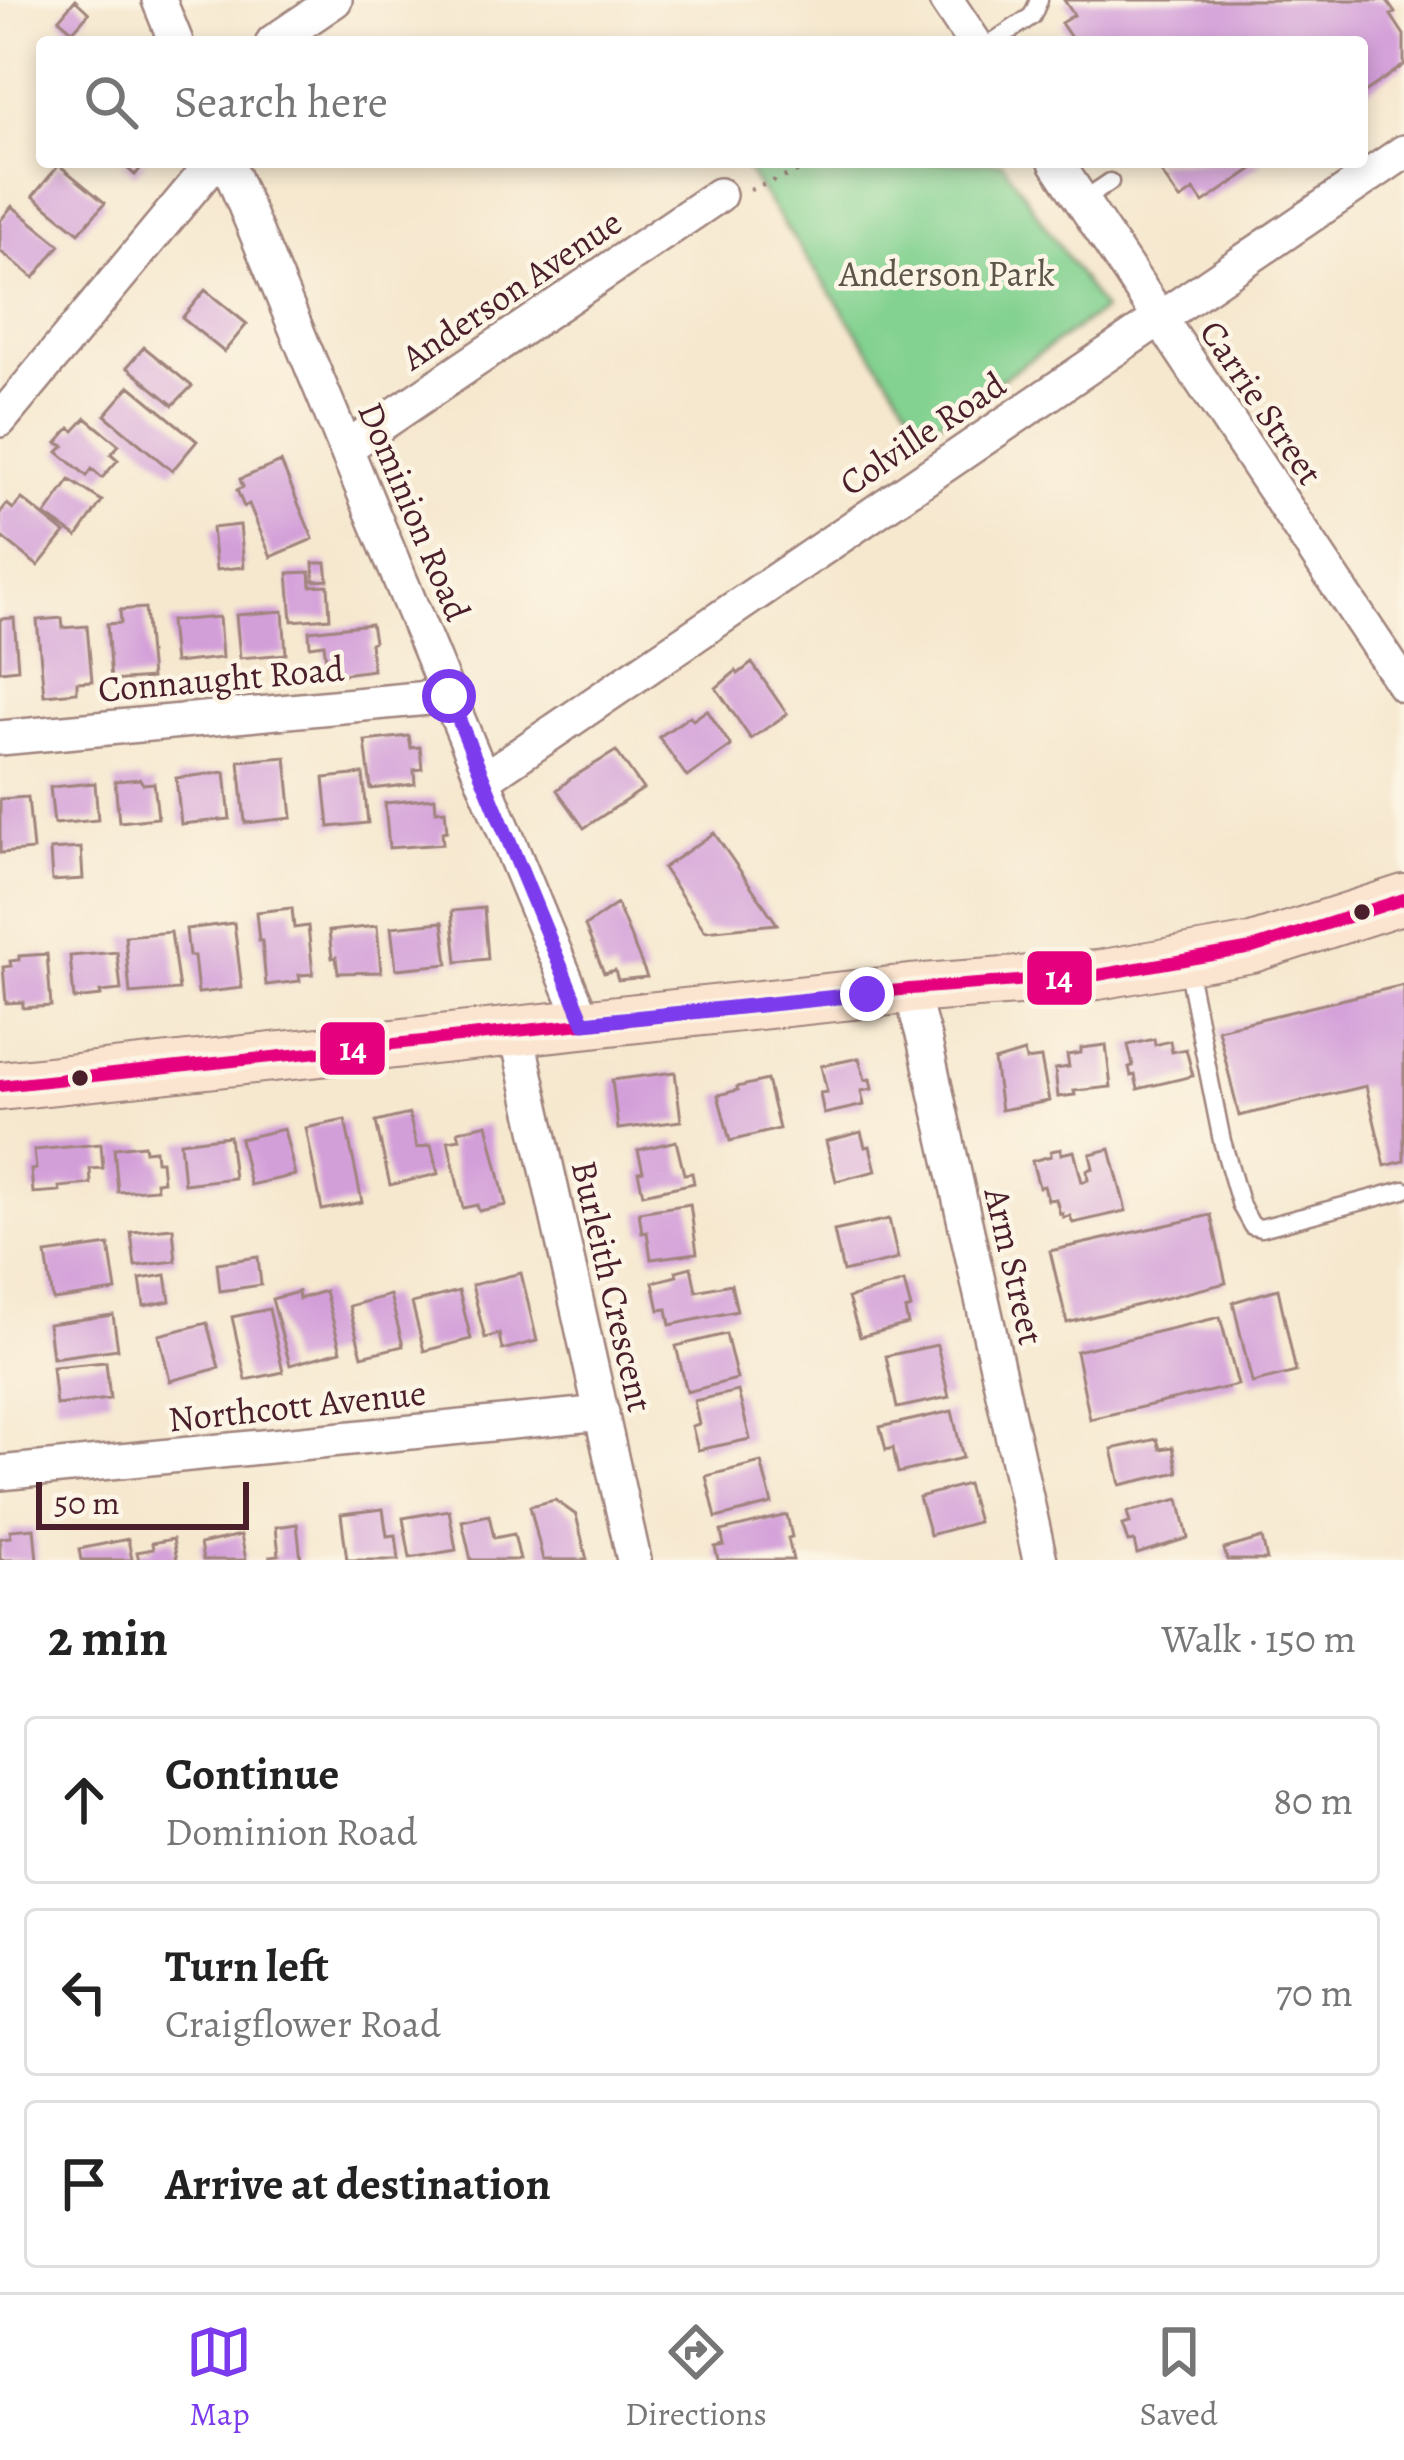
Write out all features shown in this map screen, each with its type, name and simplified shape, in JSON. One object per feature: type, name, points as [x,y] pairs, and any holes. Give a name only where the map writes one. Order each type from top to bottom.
[{"type":"main road","points":[[0,1086],[910,989],[1098,975],[1252,948],[1404,899]]},
{"type":"street","points":[[159,0],[174,36]]},
{"type":"street","points":[[282,36],[334,0]]},
{"type":"street","points":[[946,0],[970,36]]},
{"type":"street","name":"Colville Road","points":[[484,779],[1404,152]]},
{"type":"street","points":[[0,420],[209,168]]},
{"type":"street","name":"Dominion Road","points":[[229,168],[584,1023]]},
{"type":"street","name":"Carrie Street","points":[[1064,168],[1096,192],[1160,319],[1404,685]]},
{"type":"street","name":"Anderson Avenue","points":[[346,448],[719,195]]},
{"type":"street","name":"Connaught Road","points":[[0,738],[449,696]]},
{"type":"street","name":"Arm Street","points":[[910,989],[1040,1560]]},
{"type":"street","name":"Burleith Crescent","points":[[516,1030],[634,1560]]},
{"type":"street","name":"Northcott Avenue","points":[[0,1473],[602,1413]]},
{"type":"lane","points":[[1002,36],[1032,16],[1039,0]]},
{"type":"lane","points":[[1185,960],[1222,1141],[1241,1206],[1252,1226],[1261,1228],[1404,1190]]},
{"type":"path","points":[[719,195],[758,188],[808,168]]},
{"type":"green space","name":"Anderson Park","points":[[745,168],[1006,168],[1103,310],[925,431]]},
{"type":"building","points":[[75,0],[89,13],[73,31],[59,19]]},
{"type":"building","points":[[1064,0],[1386,0],[1404,35],[1404,65],[1368,90],[1368,36],[1070,36],[1061,23],[1074,15]]},
{"type":"building","points":[[56,168],[63,168],[105,203],[79,233],[33,196]]},
{"type":"building","points":[[1158,168],[1254,168],[1203,203],[1194,190],[1180,200]]},
{"type":"building","points":[[12,206],[60,245],[34,278],[0,251],[0,221]]},
{"type":"building","points":[[205,290],[247,324],[224,352],[182,318]]},
{"type":"building","points":[[144,347],[192,386],[173,405],[127,367]]},
{"type":"building","points":[[130,386],[197,441],[172,471],[105,415]]},
{"type":"building","points":[[86,418],[119,445],[111,454],[118,460],[102,478],[92,469],[87,476],[58,452],[64,446],[57,443]]},
{"type":"building","points":[[281,462],[313,539],[271,557],[249,504],[244,507],[237,490],[243,487],[240,479]]},
{"type":"building","points":[[70,480],[102,501],[77,537],[45,515]]},
{"type":"building","points":[[22,499],[65,533],[38,566],[0,536],[0,513],[7,504],[13,509]]},
{"type":"building","points":[[240,525],[244,567],[216,570],[212,528]]},
{"type":"building","points":[[313,563],[326,563],[328,580],[314,581]]},
{"type":"building","points":[[310,572],[311,586],[328,585],[330,618],[292,621],[288,573]]},
{"type":"building","points":[[145,608],[151,678],[111,681],[107,624],[121,623],[120,610]]},
{"type":"building","points":[[283,611],[286,654],[240,658],[236,615]]},
{"type":"building","points":[[219,617],[222,658],[174,663],[170,621]]},
{"type":"building","points":[[14,618],[18,669],[0,671],[0,619]]},
{"type":"building","points":[[62,618],[63,628],[87,626],[92,681],[77,682],[77,692],[44,695],[37,620]]},
{"type":"building","points":[[371,624],[373,670],[328,676],[324,644],[310,646],[309,631]]},
{"type":"building","points":[[752,663],[787,714],[751,739],[716,688]]},
{"type":"building","points":[[707,710],[731,746],[687,777],[659,737]]},
{"type":"building","points":[[409,736],[411,748],[420,747],[422,769],[414,770],[415,784],[371,789],[365,741]]},
{"type":"building","points":[[616,751],[643,789],[584,828],[557,790]]},
{"type":"building","points":[[286,757],[292,818],[245,823],[239,761]]},
{"type":"building","points":[[225,772],[230,819],[181,824],[176,778]]},
{"type":"building","points":[[363,774],[368,823],[329,827],[324,778]]},
{"type":"building","points":[[140,779],[143,784],[154,783],[158,818],[119,822],[115,781]]},
{"type":"building","points":[[95,783],[98,820],[54,824],[50,787]]},
{"type":"building","points":[[28,797],[33,850],[0,853],[0,799]]},
{"type":"building","points":[[435,798],[436,811],[445,810],[443,844],[389,848],[385,803]]},
{"type":"building","points":[[714,833],[777,924],[705,931],[663,868]]},
{"type":"building","points":[[81,848],[83,879],[52,881],[50,850]]},
{"type":"building","points":[[617,904],[647,977],[618,980],[615,970],[604,973],[585,926]]},
{"type":"building","points":[[292,908],[294,928],[308,926],[313,974],[299,975],[300,981],[266,985],[256,912]]},
{"type":"building","points":[[484,908],[488,959],[457,962],[452,911]]},
{"type":"building","points":[[443,922],[448,964],[396,969],[391,927]]},
{"type":"building","points":[[234,923],[242,988],[198,993],[186,929]]},
{"type":"building","points":[[377,926],[381,972],[338,973],[329,931]]},
{"type":"building","points":[[171,932],[179,990],[130,994],[125,936]]},
{"type":"building","points":[[117,952],[121,990],[74,999],[70,956]]},
{"type":"building","points":[[47,954],[51,1006],[23,1008],[23,1002],[6,1003],[3,967],[11,966],[10,961],[19,956]]},
{"type":"building","points":[[1404,985],[1404,1161],[1385,1166],[1366,1086],[1239,1116],[1218,1029]]},
{"type":"building","points":[[1154,1039],[1155,1045],[1170,1041],[1172,1052],[1186,1049],[1193,1076],[1138,1089],[1135,1075],[1131,1076],[1128,1045]]},
{"type":"building","points":[[1106,1045],[1111,1087],[1058,1097],[1055,1069],[1069,1067],[1067,1055]]},
{"type":"building","points":[[1024,1052],[1026,1060],[1041,1058],[1049,1101],[1001,1110],[994,1061]]},
{"type":"building","points":[[859,1058],[872,1089],[861,1091],[864,1105],[824,1114],[820,1093],[827,1092],[821,1066]]},
{"type":"building","points":[[675,1072],[681,1121],[618,1129],[612,1080]]},
{"type":"building","points":[[767,1080],[779,1129],[730,1141],[718,1095]]},
{"type":"building","points":[[409,1114],[417,1148],[431,1145],[438,1174],[390,1185],[376,1122]]},
{"type":"building","points":[[345,1120],[362,1202],[322,1210],[306,1128]]},
{"type":"building","points":[[487,1124],[506,1205],[479,1211],[477,1205],[463,1208],[448,1141],[460,1139],[458,1131]]},
{"type":"building","points":[[284,1129],[295,1175],[250,1185],[240,1139]]},
{"type":"building","points":[[861,1132],[876,1171],[836,1181],[826,1141]]},
{"type":"building","points":[[229,1136],[234,1178],[184,1184],[180,1142]]},
{"type":"building","points":[[676,1141],[684,1174],[692,1173],[694,1183],[643,1194],[638,1150]]},
{"type":"building","points":[[101,1144],[103,1168],[90,1169],[91,1184],[33,1193],[34,1150]]},
{"type":"building","points":[[144,1145],[145,1151],[155,1150],[156,1161],[161,1161],[163,1181],[156,1182],[157,1189],[118,1192],[114,1148]]},
{"type":"building","points":[[1061,1149],[1061,1154],[1074,1151],[1082,1182],[1093,1168],[1090,1154],[1110,1149],[1126,1211],[1073,1223],[1070,1216],[1063,1217],[1056,1199],[1048,1200],[1044,1186],[1039,1187],[1032,1161]]},
{"type":"building","points":[[690,1204],[697,1253],[651,1259],[639,1212]]},
{"type":"building","points":[[1211,1215],[1226,1283],[1067,1323],[1050,1251]]},
{"type":"building","points":[[889,1219],[898,1259],[843,1272],[834,1231]]},
{"type":"building","points":[[173,1228],[176,1261],[135,1266],[131,1232]]},
{"type":"building","points":[[109,1245],[116,1291],[53,1300],[46,1254]]},
{"type":"building","points":[[258,1257],[261,1285],[220,1291],[217,1263]]},
{"type":"building","points":[[691,1267],[696,1291],[731,1284],[737,1311],[670,1325],[667,1309],[659,1310],[653,1282]]},
{"type":"building","points":[[521,1273],[537,1341],[502,1350],[499,1334],[485,1338],[472,1285]]},
{"type":"building","points":[[166,1275],[170,1301],[144,1306],[140,1279]]},
{"type":"building","points":[[904,1282],[911,1308],[905,1310],[908,1324],[860,1337],[848,1298]]},
{"type":"building","points":[[1278,1289],[1296,1372],[1252,1383],[1233,1302]]},
{"type":"building","points":[[325,1291],[341,1351],[290,1365],[272,1299],[298,1292],[299,1299]]},
{"type":"building","points":[[459,1291],[471,1339],[424,1351],[412,1303]]},
{"type":"building","points":[[390,1295],[403,1346],[362,1356],[349,1306]]},
{"type":"building","points":[[269,1309],[283,1372],[246,1380],[232,1317]]},
{"type":"building","points":[[113,1315],[118,1349],[52,1358],[48,1324]]},
{"type":"building","points":[[1220,1317],[1238,1385],[1090,1419],[1076,1351]]},
{"type":"building","points":[[207,1323],[219,1368],[170,1381],[159,1335]]},
{"type":"building","points":[[726,1334],[737,1379],[687,1392],[676,1346]]},
{"type":"building","points":[[937,1345],[949,1397],[897,1408],[886,1356]]},
{"type":"building","points":[[106,1362],[110,1399],[56,1405],[52,1367]]},
{"type":"building","points":[[738,1391],[750,1439],[698,1450],[692,1426],[699,1424],[694,1401]]},
{"type":"building","points":[[952,1411],[963,1458],[898,1473],[893,1448],[886,1450],[880,1427]]},
{"type":"building","points":[[1157,1439],[1160,1449],[1173,1447],[1178,1472],[1120,1485],[1112,1449]]},
{"type":"building","points":[[761,1462],[772,1504],[716,1518],[706,1476]]},
{"type":"building","points":[[967,1484],[978,1522],[930,1535],[919,1497]]},
{"type":"building","points":[[1179,1499],[1188,1538],[1137,1554],[1122,1525],[1130,1523],[1127,1512]]},
{"type":"building","points":[[555,1500],[576,1515],[587,1560],[543,1560],[530,1506]]},
{"type":"building","points":[[383,1509],[387,1536],[396,1535],[399,1560],[347,1560],[341,1514]]},
{"type":"building","points":[[449,1510],[456,1550],[410,1558],[403,1518]]},
{"type":"building","points":[[489,1515],[494,1538],[514,1534],[520,1560],[471,1560],[462,1521]]},
{"type":"building","points":[[787,1515],[793,1560],[718,1560],[715,1547],[724,1545],[721,1531]]},
{"type":"building","points":[[297,1524],[301,1560],[270,1560],[279,1555],[276,1527]]},
{"type":"building","points":[[34,1528],[37,1560],[0,1560],[0,1538],[11,1537],[10,1530]]},
{"type":"building","points":[[241,1535],[246,1560],[203,1560],[200,1544]]},
{"type":"building","points":[[1262,1538],[1267,1560],[1227,1560],[1224,1549]]},
{"type":"building","points":[[128,1539],[132,1560],[81,1560],[79,1549]]},
{"type":"building","points":[[173,1539],[177,1560],[139,1560],[137,1552]]},
{"type":"transit line","name":"14","points":[[0,1086],[910,989],[1098,975],[1252,948],[1404,899]]},
{"type":"route","points":[[449,696],[584,1023],[867,994]]}]
